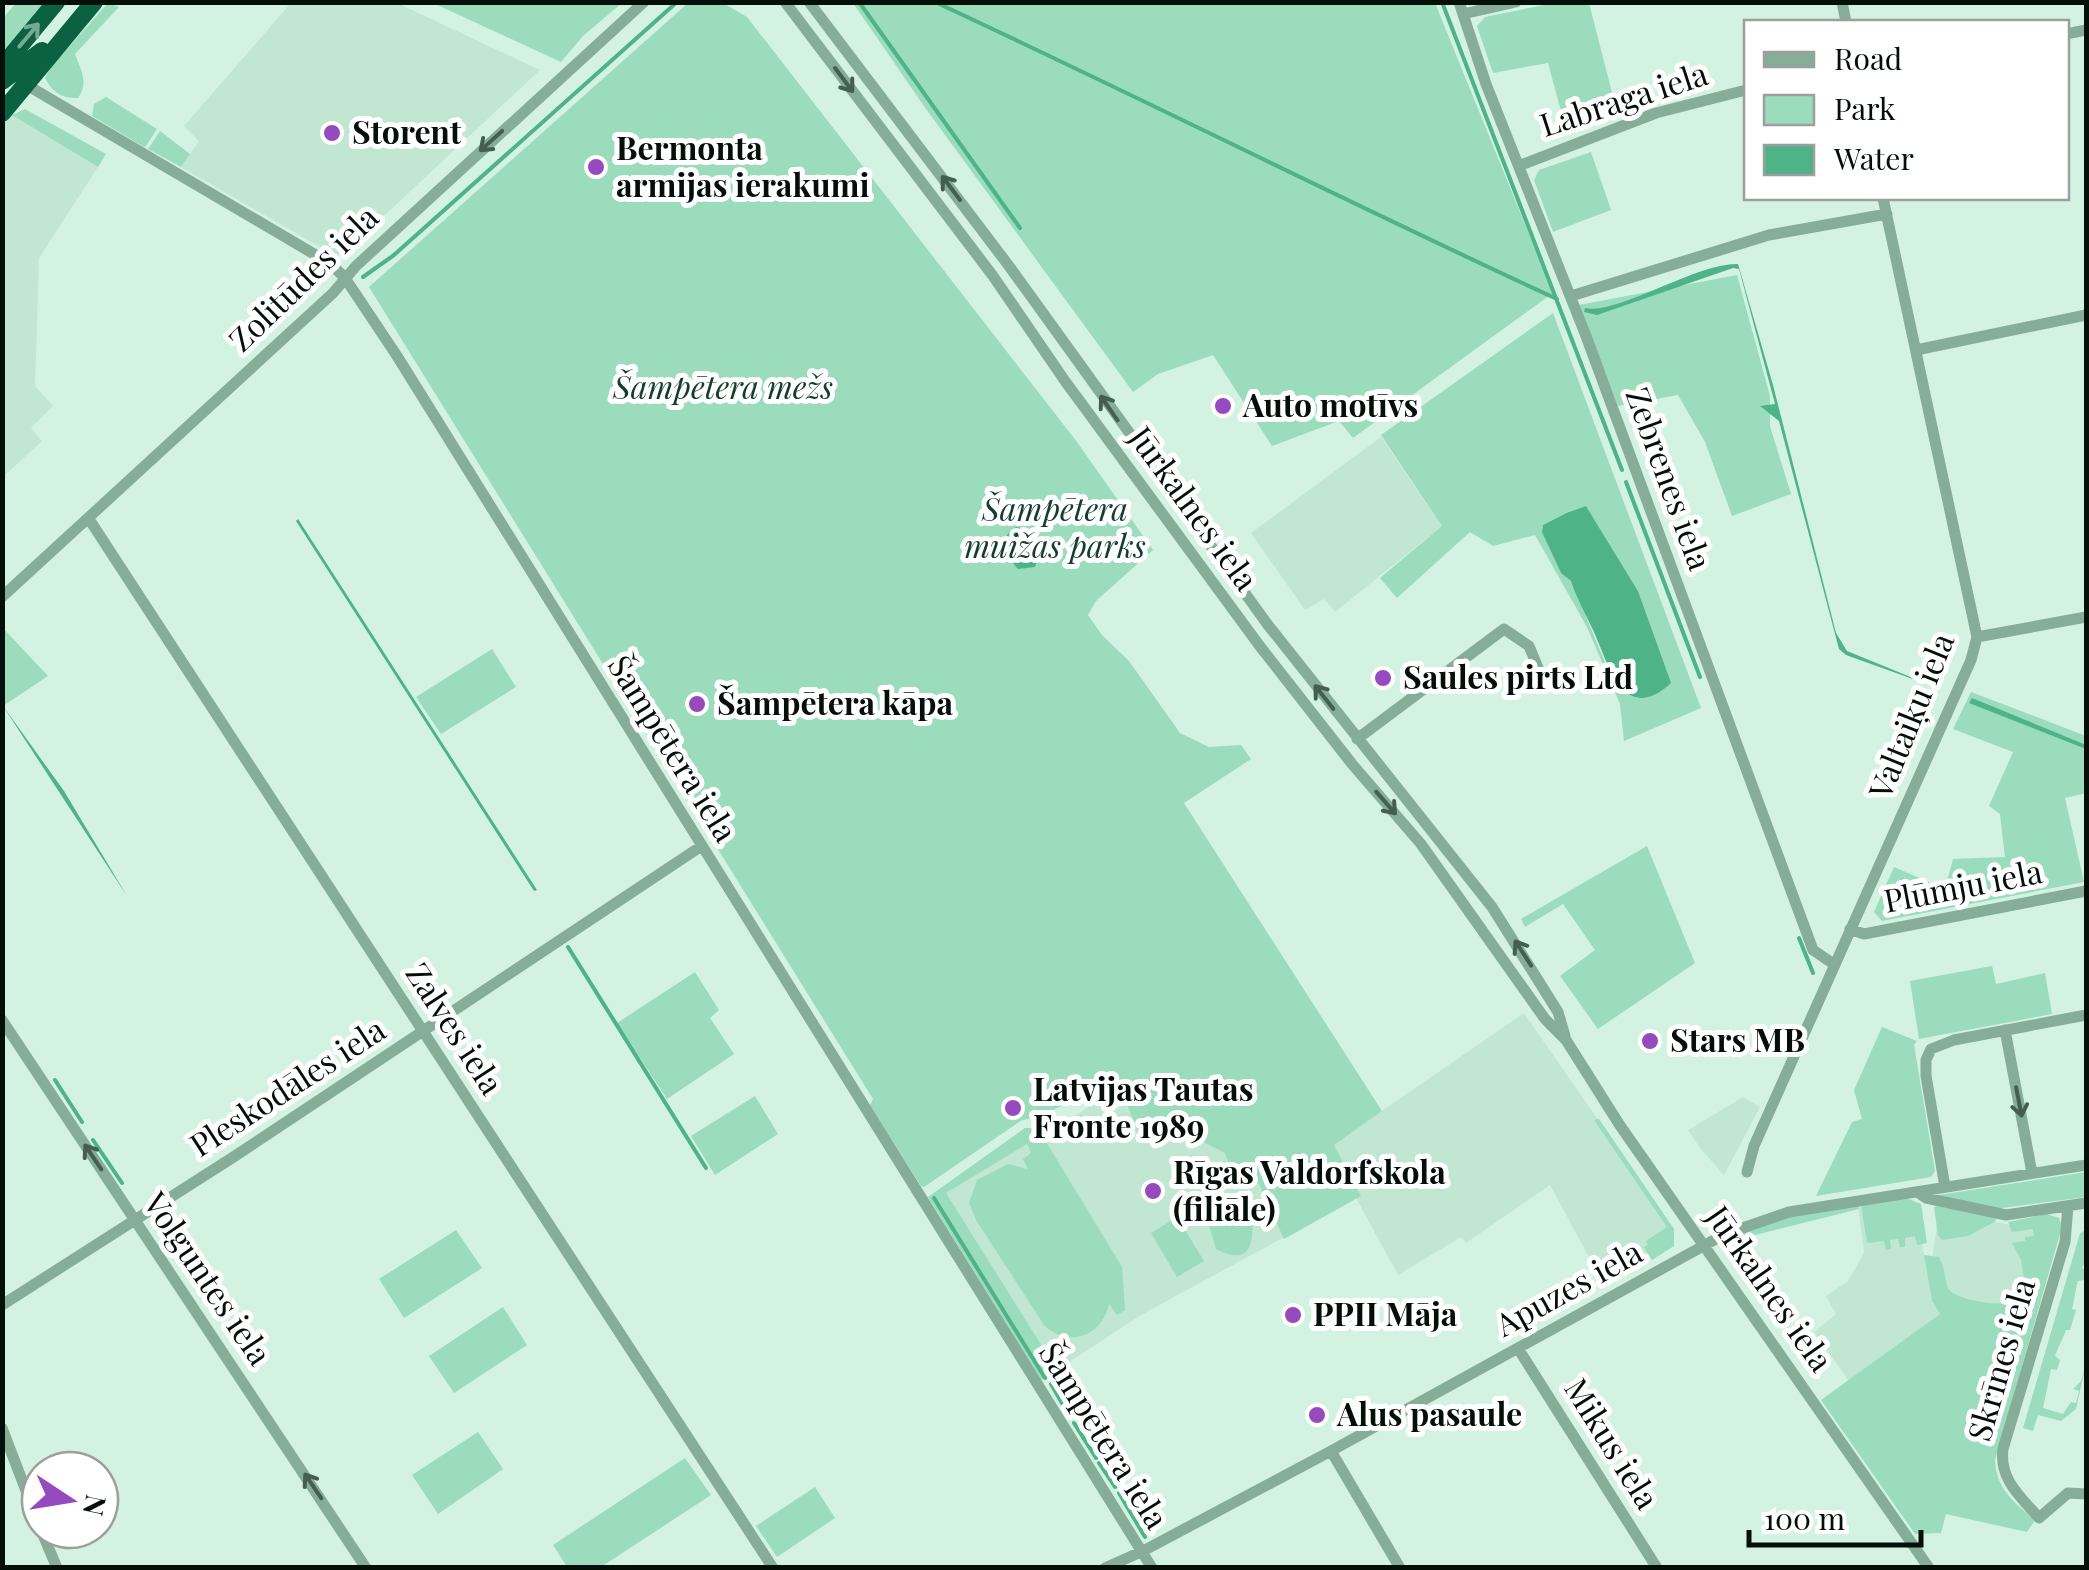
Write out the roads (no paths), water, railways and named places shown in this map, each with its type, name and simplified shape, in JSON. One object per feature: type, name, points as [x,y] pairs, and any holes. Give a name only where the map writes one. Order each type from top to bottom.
[{"type":"highway","points":[[2,67],[56,2]]},
{"type":"highway","points":[[2,112],[94,2]]},
{"type":"highway","points":[[2,81],[80,18]]},
{"type":"street","name":"Zolitūdes iela","points":[[2,597],[644,2]]},
{"type":"street","name":"Jūrkalnes iela","points":[[785,2],[993,276],[1065,382],[1259,644],[1352,764],[1421,844],[1545,1019],[1566,1040],[1929,1568]]},
{"type":"street","name":"Jūrkalnes iela","points":[[810,2],[999,252],[1268,626],[1492,907],[1558,1012],[1566,1040]]},
{"type":"street","points":[[1461,8],[1516,2]]},
{"type":"street","name":"Zebrenes iela","points":[[1461,8],[1486,84],[1571,296],[1813,950],[1835,965]]},
{"type":"street","name":"Šampētera iela","points":[[25,84],[331,264],[345,278],[1152,1568]]},
{"type":"street","name":"Labraga iela","points":[[1521,166],[1656,113],[1744,91]]},
{"type":"street","name":"Valtaiķu iela","points":[[1747,1172],[1754,1146],[1971,660],[1977,638],[1884,200]]},
{"type":"street","points":[[1571,296],[1769,235],[1887,214]]},
{"type":"street","points":[[1916,350],[2086,315]]},
{"type":"street","name":"Zalves iela","points":[[89,519],[773,1568]]},
{"type":"street","points":[[1977,638],[2086,618]]},
{"type":"street","points":[[1357,739],[1504,630],[1529,646],[1546,686]]},
{"type":"street","name":"Pleskodāles iela","points":[[2,1304],[136,1221],[700,847]]},
{"type":"street","name":"Plūmju iela","points":[[1850,930],[1864,934],[2086,891]]},
{"type":"street","points":[[1945,1187],[1926,1060],[1931,1049],[1940,1043],[2086,1015]]},
{"type":"street","name":"Volguntes iela","points":[[2,1020],[366,1568]]},
{"type":"street","points":[[2005,1030],[2032,1174]]},
{"type":"street","name":"Apuzes iela","points":[[1105,1568],[1331,1452],[1704,1244],[1789,1212],[2086,1165]]},
{"type":"street","name":"Apuzes iela","points":[[1919,1193],[1926,1198],[2006,1215],[2086,1202]]},
{"type":"street","name":"Skrīnes iela","points":[[2068,1206],[2069,1225],[2002,1460],[2006,1478],[2039,1518],[2068,1494],[2086,1494]]},
{"type":"street","name":"Mikus iela","points":[[1519,1350],[1657,1568]]},
{"type":"street","points":[[2,1428],[20,1476]]},
{"type":"street","points":[[1331,1452],[1400,1568]]},
{"type":"water","points":[[1738,264],[1836,633],[1847,651],[1935,687],[1846,655],[1839,649],[1779,421],[1760,406],[1775,404],[1739,269],[1597,315],[1584,312],[1585,308],[1617,304],[1701,271]]},
{"type":"water","points":[[1586,506],[1638,591],[1671,683],[1655,695],[1641,698],[1620,686],[1571,581],[1561,573],[1542,532],[1543,525]]},
{"type":"water","points":[[298,519],[537,890],[534,891]]},
{"type":"water","points":[[1016,527],[1031,530],[1038,553],[1035,567],[1018,569],[1007,556],[1007,535]]},
{"type":"water","points":[[1972,698],[2086,745],[2086,749],[1969,703]]},
{"type":"water","points":[[3,706],[64,791],[127,896]]},
{"type":"waterway","points":[[363,277],[394,255],[677,2]]},
{"type":"waterway","points":[[859,2],[1020,228]]},
{"type":"waterway","points":[[935,2],[1557,299]]},
{"type":"waterway","points":[[1442,2],[1622,470]]},
{"type":"waterway","points":[[1626,482],[1700,677]]},
{"type":"waterway","points":[[1799,938],[1813,973]]},
{"type":"waterway","points":[[568,947],[706,1168]]},
{"type":"waterway","points":[[55,1080],[82,1122]]},
{"type":"waterway","points":[[93,1140],[122,1183]]},
{"type":"waterway","points":[[934,1198],[1045,1378]]},
{"type":"waterway","points":[[1051,1384],[1070,1417]]},
{"type":"waterway","points":[[1074,1423],[1096,1458]]},
{"type":"waterway","points":[[1099,1463],[1115,1487]]},
{"type":"waterway","points":[[1119,1493],[1145,1537]]},
{"type":"place","name":"Storent","points":[[332,133]]},
{"type":"place","name":"Bermonta armijas ierakumi","points":[[596,167]]},
{"type":"place","name":"Auto motīvs","points":[[1223,406]]},
{"type":"place","name":"Saules pirts Ltd","points":[[1383,678]]},
{"type":"place","name":"Šampētera kāpa","points":[[697,704]]},
{"type":"place","name":"Stars MB","points":[[1650,1041]]},
{"type":"place","name":"Latvijas Tautas Fronte 1989","points":[[1013,1108]]},
{"type":"place","name":"Rīgas Valdorfskola (filiāle)","points":[[1153,1191]]},
{"type":"place","name":"PPII Māja","points":[[1293,1315]]},
{"type":"place","name":"Alus pasaule","points":[[1317,1415]]},
{"type":"park label","name":"Šampētera mežs","points":[[723,388]]},
{"type":"park label","name":"Šampētera muižas parks","points":[[1055,528]]}]
